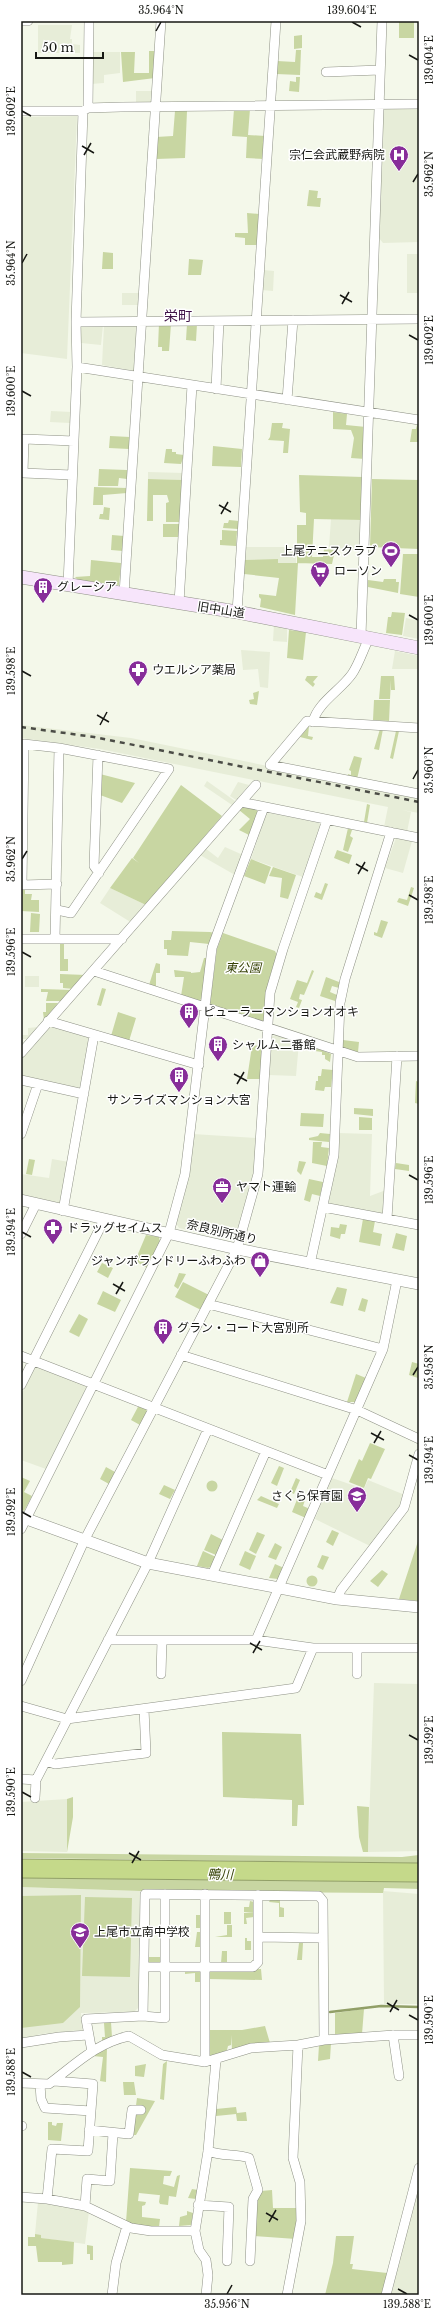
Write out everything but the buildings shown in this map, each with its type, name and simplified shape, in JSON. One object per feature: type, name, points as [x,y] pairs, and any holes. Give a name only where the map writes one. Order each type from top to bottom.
[{"type":"main road","name":"旧中山道","points":[[21,577],[237,612],[419,648]]},
{"type":"street","points":[[21,21],[28,21]]},
{"type":"street","points":[[68,585],[77,367],[76,322],[89,21]]},
{"type":"street","points":[[124,594],[140,322],[162,21]]},
{"type":"street","points":[[237,612],[250,394],[276,21]]},
{"type":"street","points":[[313,722],[317,712],[352,674],[365,637],[369,412],[382,21]]},
{"type":"street","points":[[326,72],[380,70]]},
{"type":"street","points":[[21,111],[156,106],[419,104]]},
{"type":"street","points":[[76,322],[419,319]]},
{"type":"street","points":[[287,400],[293,320]]},
{"type":"street","points":[[216,389],[219,321]]},
{"type":"street","points":[[77,367],[419,420]]},
{"type":"street","points":[[178,603],[192,385]]},
{"type":"street","points":[[72,475],[23,473],[24,440],[74,441]]},
{"type":"street","points":[[419,728],[307,721],[270,765],[419,794]]},
{"type":"street","points":[[57,884],[22,885],[24,744],[60,748],[169,768],[71,913],[57,910]]},
{"type":"street","points":[[56,939],[60,748]]},
{"type":"street","points":[[98,755],[94,866],[99,873]]},
{"type":"street","points":[[21,1054],[48,1021],[94,971],[256,785]]},
{"type":"street","points":[[241,802],[419,838]]},
{"type":"street","points":[[21,1529],[23,1517],[93,1384],[169,1233],[185,1174],[212,948],[264,807]]},
{"type":"street","points":[[21,1681],[85,1539],[237,1249],[258,1174],[269,1029],[270,993],[327,820]]},
{"type":"street","points":[[310,1264],[334,1155],[340,1003],[345,979],[391,832]]},
{"type":"street","points":[[21,939],[122,939]]},
{"type":"street","points":[[94,971],[358,1057],[419,1056]]},
{"type":"street","points":[[48,1021],[199,1065]]},
{"type":"street","points":[[63,1211],[94,1035]]},
{"type":"street","points":[[387,1219],[397,1056]]},
{"type":"street","points":[[21,1080],[84,1094]]},
{"type":"street","points":[[21,1134],[38,1084]]},
{"type":"street","name":"奈良別所通り","points":[[21,1200],[63,1211],[237,1249],[419,1284]]},
{"type":"street","points":[[21,1234],[36,1204]]},
{"type":"street","points":[[323,1207],[419,1225]]},
{"type":"street","points":[[21,1385],[104,1220]]},
{"type":"street","points":[[256,1640],[383,1349],[397,1280]]},
{"type":"street","points":[[208,1304],[383,1349]]},
{"type":"street","points":[[181,1355],[357,1410],[419,1439]]},
{"type":"street","points":[[21,1356],[328,1475]]},
{"type":"street","points":[[35,1798],[36,1780],[148,1562],[208,1429]]},
{"type":"street","points":[[212,1575],[266,1451]]},
{"type":"street","points":[[337,1599],[341,1590],[404,1508],[417,1468],[419,1454]]},
{"type":"street","points":[[23,1517],[148,1562],[337,1599],[419,1607]]},
{"type":"street","points":[[108,1640],[256,1640],[313,1648],[419,1648]]},
{"type":"street","points":[[161,1674],[162,1640]]},
{"type":"street","points":[[21,1706],[68,1719],[296,1688],[313,1648]]},
{"type":"street","points":[[357,1648],[357,1674]]},
{"type":"street","points":[[46,1761],[55,1764],[146,1753],[144,1709]]},
{"type":"street","points":[[21,1779],[36,1780]]},
{"type":"street","points":[[143,2016],[145,1894],[319,1896],[323,1901],[324,2040]]},
{"type":"street","points":[[92,2052],[86,2019],[143,2016],[165,2018],[164,1894]]},
{"type":"street","points":[[205,1894],[205,2062]]},
{"type":"street","points":[[144,1967],[205,1968],[253,1966],[258,1962],[258,1895]]},
{"type":"street","points":[[259,1937],[323,1938]]},
{"type":"street","points":[[21,2043],[59,2037],[88,2035]]},
{"type":"street","points":[[393,2035],[399,2076]]},
{"type":"street","points":[[21,2084],[49,2084],[69,2066],[111,2040],[129,2036],[162,2054],[205,2062],[216,2060],[251,2048],[298,2045],[324,2040],[393,2035],[419,2036]]},
{"type":"street","points":[[287,2295],[301,2221],[300,2182],[293,2158],[298,2045]]},
{"type":"street","points":[[206,2295],[208,2275],[206,2260],[199,2250],[195,2231],[198,2205],[208,2151],[216,2060]]},
{"type":"street","points":[[47,2199],[52,2149],[88,2151],[93,2084],[54,2081]]},
{"type":"street","points":[[40,2084],[41,2099],[45,2108],[91,2111]]},
{"type":"street","points":[[89,2130],[129,2134],[132,2110],[141,2110]]},
{"type":"street","points":[[85,2206],[87,2179],[110,2181],[113,2133]]},
{"type":"street","points":[[208,2151],[219,2155],[242,2155],[249,2158],[258,2190],[254,2199],[250,2261]]},
{"type":"street","points":[[386,2295],[419,2168]]},
{"type":"street","points":[[21,2197],[47,2199],[85,2206],[127,2226],[151,2231],[195,2231]]},
{"type":"street","points":[[198,2205],[229,2207],[227,2261]]},
{"type":"street","points":[[112,2295],[116,2263],[127,2226]]},
{"type":"shaded area","points":[[38,25],[72,25],[70,39],[72,39],[72,44],[80,45],[80,53],[38,53]]},
{"type":"shaded area","points":[[91,52],[120,52],[120,73],[104,75],[104,83],[91,84]]},
{"type":"shaded area","points":[[136,91],[153,91],[153,103],[136,103]]},
{"type":"shaded area","name":"宗仁会武蔵野病院","points":[[381,107],[419,107],[419,242],[383,243],[378,237]]},
{"type":"shaded area","points":[[77,116],[67,359],[21,353],[21,117]]},
{"type":"shaded area","points":[[407,254],[419,254],[419,293],[407,293]]},
{"type":"shaded area","points":[[263,270],[274,271],[273,291],[262,290]]},
{"type":"shaded area","points":[[122,293],[139,293],[139,305],[122,305]]},
{"type":"shaded area","points":[[137,324],[134,371],[102,365],[104,325]]},
{"type":"shaded area","points":[[103,325],[101,345],[81,343],[81,326]]},
{"type":"shaded area","points":[[51,411],[71,412],[70,423],[50,422]]},
{"type":"shaded area","points":[[148,472],[184,473],[184,480],[148,479]]},
{"type":"shaded area","points":[[331,519],[362,520],[362,551],[329,547]]},
{"type":"shaded area","points":[[245,547],[296,547],[296,563],[278,563],[278,560],[244,560]]},
{"type":"shaded area","points":[[406,618],[419,621],[419,639],[403,636]]},
{"type":"shaded area","points":[[274,624],[287,628],[287,642],[273,641]]},
{"type":"shaded area","points":[[241,650],[270,652],[268,688],[260,687],[258,669],[243,670]]},
{"type":"shaded area","points":[[395,651],[419,656],[418,669],[392,669]]},
{"type":"shaded area","points":[[21,725],[131,738],[419,797],[419,813],[402,810],[411,812],[407,832],[384,827],[388,807],[100,749],[21,738]]},
{"type":"shaded area","points":[[207,781],[235,801],[232,805],[204,786]]},
{"type":"shaded area","points":[[238,782],[249,785],[236,800],[230,796]]},
{"type":"shaded area","points":[[269,813],[319,823],[321,826],[303,877],[251,859],[266,814]]},
{"type":"shaded area","points":[[396,838],[412,841],[403,873],[385,868]]},
{"type":"shaded area","points":[[225,847],[243,855],[235,875],[200,855],[205,848],[218,858]]},
{"type":"shaded area","points":[[110,888],[146,905],[132,923],[100,903]]},
{"type":"shaded area","points":[[25,976],[39,976],[39,987],[25,987]]},
{"type":"shaded area","points":[[38,1027],[28,1039],[21,1039],[21,1035],[28,1035],[28,1028]]},
{"type":"shaded area","points":[[53,1027],[88,1037],[90,1041],[82,1085],[77,1088],[21,1076],[21,1059],[49,1028]]},
{"type":"shaded area","points":[[275,1035],[299,1042],[296,1076],[269,1075],[272,1037]]},
{"type":"shaded area","points":[[338,1133],[372,1134],[370,1196],[386,1190],[385,1211],[382,1214],[331,1205],[328,1201]]},
{"type":"shaded area","points":[[193,1134],[256,1138],[254,1174],[237,1237],[232,1240],[179,1228],[176,1223],[191,1167]]},
{"type":"shaded area","points":[[52,1159],[69,1162],[62,1200],[59,1203],[21,1194],[21,1174],[49,1178]]},
{"type":"shaded area","points":[[38,1367],[85,1385],[86,1388],[46,1469],[21,1460],[21,1395],[35,1368]]},
{"type":"shaded area","name":"さくら保育園","points":[[332,1478],[364,1489],[368,1480],[405,1495],[401,1506],[370,1546],[315,1519]]},
{"type":"shaded area","points":[[374,1683],[419,1684],[419,1851],[368,1852]]},
{"type":"shaded area","points":[[67,1799],[67,1852],[21,1851],[21,1802]]},
{"type":"shaded area","name":"上尾市立南中学校","points":[[21,1887],[140,1891],[139,2007],[134,2012],[81,2013],[82,2030],[41,2034],[21,2039]]},
{"type":"shaded area","points":[[383,1891],[419,1894],[419,2004],[384,2004]]},
{"type":"shaded area","points":[[419,2182],[419,2295],[391,2295]]},
{"type":"shaded area","points":[[38,2202],[89,2211],[85,2244],[41,2238],[35,2234]]},
{"type":"green space","points":[[399,22],[414,22],[414,38],[399,38]]},
{"type":"green space","points":[[302,35],[302,48],[294,49],[294,36]]},
{"type":"green space","points":[[296,50],[301,50],[300,75],[276,74],[277,61],[295,62]]},
{"type":"green space","points":[[149,51],[157,51],[155,78],[123,82],[121,52],[135,52],[134,73],[149,73]]},
{"type":"green space","points":[[296,77],[300,77],[299,92],[289,91],[290,81],[296,82]]},
{"type":"green space","points":[[234,109],[250,109],[248,135],[265,136],[264,159],[246,158],[247,137],[232,136]]},
{"type":"green space","points":[[175,111],[187,111],[185,158],[156,159],[156,137],[173,136]]},
{"type":"green space","points":[[309,190],[318,191],[317,198],[321,198],[320,207],[307,206]]},
{"type":"green space","points":[[247,213],[259,214],[258,245],[245,245],[245,238],[235,237],[235,233],[248,233]]},
{"type":"green space","points":[[103,252],[113,253],[113,269],[102,269]]},
{"type":"green space","points":[[189,259],[203,260],[201,275],[188,275]]},
{"type":"green space","points":[[159,323],[171,324],[169,351],[162,351],[162,347],[158,347]]},
{"type":"green space","points":[[187,324],[197,324],[196,341],[186,340]]},
{"type":"green space","points":[[333,412],[347,414],[346,425],[366,427],[365,459],[351,458],[354,438],[351,430],[333,429]]},
{"type":"green space","points":[[272,423],[283,423],[282,428],[290,429],[288,453],[283,453],[284,441],[268,440],[270,437]]},
{"type":"green space","points":[[417,425],[419,425],[419,442],[410,442],[412,429],[416,429]]},
{"type":"green space","points":[[110,436],[130,437],[129,449],[109,448]]},
{"type":"green space","points":[[213,446],[242,449],[241,467],[212,466]]},
{"type":"green space","points":[[166,449],[172,449],[172,452],[176,452],[176,454],[184,455],[181,464],[164,463]]},
{"type":"green space","points":[[99,469],[127,470],[127,479],[119,478],[118,486],[98,486]]},
{"type":"green space","points":[[299,475],[363,477],[362,520],[314,519],[312,557],[323,557],[324,549],[335,550],[332,564],[297,563],[297,525],[306,525],[306,513],[300,512]]},
{"type":"green space","points":[[148,479],[184,480],[180,522],[166,522],[166,503],[169,502],[167,495],[153,495],[153,521],[147,521]]},
{"type":"green space","points":[[372,479],[419,480],[419,549],[370,547]]},
{"type":"green space","points":[[94,487],[127,488],[127,493],[103,495],[103,505],[93,505]]},
{"type":"green space","points":[[104,507],[110,508],[109,520],[99,519],[100,514],[103,514]]},
{"type":"green space","points":[[229,520],[239,521],[238,529],[223,528],[224,523],[228,523]]},
{"type":"green space","points":[[163,524],[180,524],[180,537],[163,537]]},
{"type":"green space","points":[[222,530],[237,531],[236,546],[220,545],[220,540],[222,540]]},
{"type":"green space","points":[[112,535],[124,536],[123,551],[111,550]]},
{"type":"green space","points":[[403,554],[419,554],[419,597],[400,594]]},
{"type":"green space","points":[[278,559],[278,563],[298,563],[295,615],[260,607],[261,599],[259,594],[276,596],[279,578],[244,574],[244,560]]},
{"type":"green space","points":[[91,560],[121,563],[119,585],[78,580],[75,577],[90,576]]},
{"type":"green space","points":[[384,579],[396,579],[396,582],[399,582],[398,593],[368,587],[368,580],[383,582]]},
{"type":"green space","points":[[392,612],[405,613],[402,635],[386,633],[388,617],[391,617]]},
{"type":"green space","points":[[289,630],[306,632],[303,660],[287,658]]},
{"type":"green space","points":[[307,676],[318,676],[313,682],[315,684],[313,687],[305,680]]},
{"type":"green space","points":[[381,676],[394,676],[395,690],[391,690],[391,680],[390,699],[379,699]]},
{"type":"green space","points":[[259,691],[257,705],[250,704],[249,700],[254,699],[253,693]]},
{"type":"green space","points":[[374,700],[390,700],[389,721],[373,720]]},
{"type":"green space","points":[[309,726],[308,736],[313,737],[312,740],[300,737]]},
{"type":"green space","points":[[380,729],[383,729],[379,750],[374,749]]},
{"type":"green space","points":[[396,731],[399,731],[393,759],[390,758]]},
{"type":"green space","points":[[354,756],[362,758],[357,779],[347,777],[348,774],[351,775],[351,771],[349,770]]},
{"type":"green space","points":[[100,774],[135,783],[122,803],[100,795]]},
{"type":"green space","points":[[181,785],[222,816],[146,905],[110,888],[132,858],[139,863],[133,858]]},
{"type":"green space","points":[[367,804],[370,805],[367,823],[364,822]]},
{"type":"green space","points":[[244,807],[256,809],[258,813],[249,835],[239,830],[250,819],[239,810]]},
{"type":"green space","points":[[348,828],[352,830],[350,836],[353,838],[348,852],[343,850]]},
{"type":"green space","points":[[337,850],[352,855],[349,864],[334,858]]},
{"type":"green space","points":[[251,859],[271,867],[265,884],[244,876]]},
{"type":"green space","points":[[273,867],[296,875],[288,899],[280,897],[282,878],[269,876]]},
{"type":"green space","points":[[325,883],[328,884],[322,900],[314,897],[316,892],[321,894]]},
{"type":"green space","points":[[411,887],[414,888],[408,906],[397,902],[399,898],[407,900]]},
{"type":"green space","points":[[21,889],[25,889],[25,894],[32,894],[31,900],[39,900],[39,912],[21,911]]},
{"type":"green space","points":[[31,913],[40,914],[39,932],[30,932]]},
{"type":"green space","points":[[381,920],[388,922],[382,938],[374,935],[374,932],[377,933]]},
{"type":"green space","points":[[172,931],[214,933],[209,944],[190,942],[188,956],[167,955],[167,949],[164,949],[164,940],[171,940]]},
{"type":"green space","name":"東公園","points":[[223,933],[275,951],[277,955],[269,979],[265,1019],[261,1022],[212,1006],[210,1003],[217,949]]},
{"type":"green space","points":[[60,943],[64,943],[64,959],[68,959],[68,971],[60,971]]},
{"type":"green space","points":[[204,958],[207,958],[202,998],[198,1002],[181,996],[184,977],[175,977],[174,970],[191,973],[200,972]]},
{"type":"green space","points":[[156,963],[160,964],[160,973],[156,973],[156,987],[149,985]]},
{"type":"green space","points":[[312,970],[314,971],[304,995],[300,994],[299,999],[302,1000],[299,1008],[296,1007],[298,1002],[290,999],[297,980],[307,983]]},
{"type":"green space","points":[[60,974],[86,975],[74,989],[63,988],[63,983],[60,983]]},
{"type":"green space","points":[[326,977],[339,982],[339,988],[332,986],[330,992],[337,995],[335,1001],[320,996]]},
{"type":"green space","points":[[102,988],[106,989],[101,1006],[97,1005]]},
{"type":"green space","points":[[41,989],[73,990],[61,1001],[46,1001],[48,992],[41,992]]},
{"type":"green space","points":[[46,1003],[58,1003],[44,1020],[43,1012],[46,1012]]},
{"type":"green space","points":[[118,1012],[136,1018],[129,1041],[111,1036]]},
{"type":"green space","points":[[343,1040],[359,1042],[358,1052],[345,1050],[342,1046]]},
{"type":"green space","points":[[263,1045],[260,1079],[247,1079],[252,1046]]},
{"type":"green space","points":[[316,1048],[331,1054],[330,1062],[325,1059],[325,1055],[322,1055],[322,1052],[315,1051]]},
{"type":"green space","points":[[322,1069],[333,1070],[331,1087],[325,1087],[324,1091],[315,1090],[316,1081],[318,1081],[318,1076],[321,1076]]},
{"type":"green space","points":[[416,1081],[419,1082],[419,1104],[415,1103]]},
{"type":"green space","points":[[354,1108],[373,1109],[373,1116],[354,1114]]},
{"type":"green space","points":[[301,1113],[324,1114],[323,1127],[300,1126]]},
{"type":"green space","points":[[359,1117],[372,1118],[372,1130],[359,1130]]},
{"type":"green space","points":[[320,1133],[330,1134],[329,1142],[309,1140],[309,1138],[318,1136]]},
{"type":"green space","points":[[313,1142],[322,1142],[321,1147],[329,1148],[327,1166],[312,1163]]},
{"type":"green space","points":[[29,1159],[35,1160],[32,1175],[26,1174]]},
{"type":"green space","points":[[299,1161],[306,1162],[301,1175],[297,1171]]},
{"type":"green space","points":[[396,1163],[409,1165],[409,1171],[395,1169]]},
{"type":"green space","points":[[309,1179],[323,1182],[320,1196],[312,1194],[310,1202],[304,1200]]},
{"type":"green space","points":[[363,1219],[375,1221],[373,1232],[382,1234],[380,1246],[359,1242]]},
{"type":"green space","points":[[340,1224],[347,1225],[345,1234],[341,1234],[340,1239],[330,1236],[331,1227],[339,1228]]},
{"type":"green space","points":[[396,1233],[407,1236],[404,1251],[392,1248]]},
{"type":"green space","points":[[146,1235],[159,1237],[160,1242],[147,1268],[135,1261]]},
{"type":"green space","points":[[102,1263],[113,1268],[108,1278],[97,1272]]},
{"type":"green space","points":[[179,1273],[186,1274],[178,1289],[174,1286]]},
{"type":"green space","points":[[183,1282],[209,1295],[201,1310],[175,1297]]},
{"type":"green space","points":[[337,1287],[347,1289],[343,1306],[330,1303]]},
{"type":"green space","points":[[103,1291],[121,1300],[115,1312],[97,1304]]},
{"type":"green space","points":[[362,1298],[368,1300],[365,1312],[358,1310]]},
{"type":"green space","points":[[79,1314],[88,1319],[79,1337],[69,1332]]},
{"type":"green space","points":[[412,1362],[419,1364],[418,1378],[409,1375]]},
{"type":"green space","points":[[356,1374],[366,1378],[355,1402],[347,1402]]},
{"type":"green space","points":[[139,1405],[146,1408],[147,1412],[140,1425],[131,1420]]},
{"type":"green space","points":[[370,1443],[385,1449],[371,1479],[368,1478],[364,1488],[349,1482],[359,1459],[362,1461]]},
{"type":"green space","points":[[279,1466],[284,1468],[277,1486],[271,1483]]},
{"type":"green space","points":[[106,1467],[115,1472],[109,1484],[100,1479]]},
{"type":"green space","points":[[21,1477],[30,1481],[24,1492],[32,1496],[24,1511],[21,1509]]},
{"type":"green space","points":[[296,1478],[300,1480],[294,1494],[290,1492]]},
{"type":"green space","points":[[212,1480],[216,1482],[218,1486],[216,1490],[212,1492],[208,1490],[206,1486],[208,1482]]},
{"type":"green space","points":[[164,1485],[175,1490],[170,1499],[159,1494]]},
{"type":"green space","points":[[261,1496],[279,1504],[277,1508],[257,1500]]},
{"type":"green space","points":[[298,1497],[305,1500],[303,1506],[310,1509],[306,1518],[292,1512]]},
{"type":"green space","points":[[332,1530],[339,1533],[333,1546],[326,1542]]},
{"type":"green space","points":[[257,1532],[265,1535],[256,1554],[249,1550]]},
{"type":"green space","points":[[211,1534],[223,1540],[216,1555],[204,1550]]},
{"type":"green space","points":[[419,1538],[419,1601],[399,1599]]},
{"type":"green space","points":[[275,1543],[282,1547],[276,1560],[268,1557]]},
{"type":"green space","points":[[203,1551],[216,1557],[212,1566],[208,1568],[197,1566]]},
{"type":"green space","points":[[245,1551],[256,1556],[250,1570],[239,1565]]},
{"type":"green space","points":[[322,1555],[329,1557],[323,1570],[317,1567]]},
{"type":"green space","points":[[275,1564],[284,1568],[278,1579],[269,1578]]},
{"type":"green space","points":[[382,1570],[388,1574],[378,1587],[370,1581]]},
{"type":"green space","points":[[310,1576],[314,1576],[316,1577],[316,1585],[310,1586],[307,1583],[307,1579]]},
{"type":"green space","points":[[222,1732],[301,1734],[304,1805],[298,1805],[297,1826],[292,1826],[292,1800],[223,1797]]},
{"type":"green space","points":[[73,1797],[73,1817],[67,1852],[67,1799]]},
{"type":"green space","points":[[357,1806],[369,1807],[368,1852],[363,1852],[359,1837]]},
{"type":"green space","points":[[21,1853],[402,1857],[419,1855],[419,1863],[21,1858]]},
{"type":"green space","points":[[21,1878],[419,1882],[419,1889],[384,1888],[383,1893],[140,1891],[21,1887]]},
{"type":"green space","points":[[81,1895],[80,2007],[63,2023],[21,2028],[21,1896]]},
{"type":"green space","points":[[85,1897],[132,1898],[130,1977],[82,1976]]},
{"type":"green space","points":[[270,1900],[280,1900],[280,1907],[284,1908],[284,1917],[279,1917],[279,1903],[269,1902]]},
{"type":"green space","points":[[250,1901],[254,1902],[254,1912],[244,1912],[244,1907],[249,1907]]},
{"type":"green space","points":[[224,1912],[231,1912],[231,1924],[224,1924]]},
{"type":"green space","points":[[254,1912],[254,1917],[246,1918],[247,1924],[244,1924],[244,1913]]},
{"type":"green space","points":[[196,1915],[201,1915],[201,1928],[196,1928]]},
{"type":"green space","points":[[227,1925],[232,1925],[232,1937],[215,1937],[227,1935]]},
{"type":"green space","points":[[197,1932],[200,1932],[200,1947],[195,1947]]},
{"type":"green space","points":[[245,1938],[247,1938],[247,1941],[251,1941],[251,1950],[245,1950]]},
{"type":"green space","points":[[299,1943],[303,1943],[302,1960],[297,1960]]},
{"type":"green space","points":[[222,1951],[227,1951],[227,1963],[221,1963]]},
{"type":"green space","points":[[148,1957],[161,1957],[161,1962],[158,1964],[148,1962]]},
{"type":"green space","points":[[261,1969],[262,1980],[209,1979],[209,1971]]},
{"type":"green space","points":[[185,1971],[199,1971],[202,1973],[202,1982],[195,1982],[195,1973],[185,1974]]},
{"type":"green space","points":[[364,2009],[362,2034],[335,2036],[335,2013]]},
{"type":"green space","points":[[111,2022],[112,2037],[102,2042],[102,2037],[105,2037],[104,2023]]},
{"type":"green space","points":[[265,2026],[270,2043],[232,2049],[231,2035],[231,2045],[228,2046],[227,2050],[212,2058],[208,2057],[209,2030],[242,2030]]},
{"type":"green space","points":[[331,2043],[330,2059],[318,2061],[319,2045]]},
{"type":"green space","points":[[107,2047],[106,2082],[100,2081],[103,2057],[93,2056]]},
{"type":"green space","points":[[167,2061],[164,2100],[160,2099],[163,2064]]},
{"type":"green space","points":[[146,2064],[144,2077],[135,2076],[135,2066]]},
{"type":"green space","points":[[123,2082],[134,2082],[136,2095],[124,2095]]},
{"type":"green space","points":[[137,2098],[155,2101],[136,2135],[132,2135]]},
{"type":"green space","points":[[236,2107],[237,2113],[246,2112],[247,2121],[237,2121],[236,2114],[216,2116],[216,2109]]},
{"type":"green space","points":[[48,2122],[52,2122],[52,2125],[56,2126],[57,2123],[63,2123],[61,2141],[48,2140]]},
{"type":"green space","points":[[130,2168],[172,2171],[170,2176],[164,2176],[163,2184],[174,2187],[177,2176],[180,2175],[176,2197],[169,2196],[168,2205],[160,2204],[160,2195],[139,2193],[138,2201],[146,2202],[145,2205],[142,2206],[142,2217],[160,2219],[159,2227],[148,2227],[126,2222]]},
{"type":"green space","points":[[192,2189],[198,2190],[196,2199],[188,2198]]},
{"type":"green space","points":[[272,2190],[273,2208],[298,2208],[296,2239],[254,2236],[257,2196],[261,2191]]},
{"type":"green space","points":[[187,2211],[193,2213],[191,2225],[179,2226],[180,2217],[187,2215]]},
{"type":"green space","points":[[35,2234],[41,2235],[41,2238],[74,2242],[73,2264],[62,2265],[62,2262],[38,2262],[36,2246],[28,2246],[28,2237],[35,2237]]},
{"type":"green space","points":[[336,2236],[354,2236],[350,2264],[353,2264],[352,2269],[387,2273],[382,2295],[325,2295],[333,2263]]},
{"type":"green space","points":[[87,2245],[93,2246],[93,2260],[90,2260],[90,2254],[87,2254]]},
{"type":"water","name":"鴨川","points":[[21,1859],[419,1863],[419,1882],[21,1878]]},
{"type":"waterway","points":[[330,2012],[381,2006],[419,2007]]},
{"type":"railway","points":[[21,727],[94,737],[419,802]]},
{"type":"place","name":"宗仁会武蔵野病院","points":[[399,172]]},
{"type":"place","name":"上尾テニスクラブ","points":[[391,568]]},
{"type":"place","name":"ローソン","points":[[320,588]]},
{"type":"place","name":"グレーシア","points":[[43,604]]},
{"type":"place","name":"ウエルシア薬局","points":[[138,687]]},
{"type":"place","name":"ピューラーマンションオオキ","points":[[189,1029]]},
{"type":"place","name":"シャルム二番館","points":[[218,1062]]},
{"type":"place","name":"サンライズマンション大宮","points":[[179,1093]]},
{"type":"place","name":"ヤマト運輸","points":[[222,1204]]},
{"type":"place","name":"ドラッグセイムス","points":[[53,1245]]},
{"type":"place","name":"ジャンボランドリーふわふわ","points":[[260,1278]]},
{"type":"place","name":"グラン・コート大宮別所","points":[[163,1345]]},
{"type":"place","name":"さくら保育園","points":[[357,1513]]},
{"type":"place","name":"上尾市立南中学校","points":[[80,1949]]},
{"type":"district","name":"栄町","points":[[178,316]]}]
